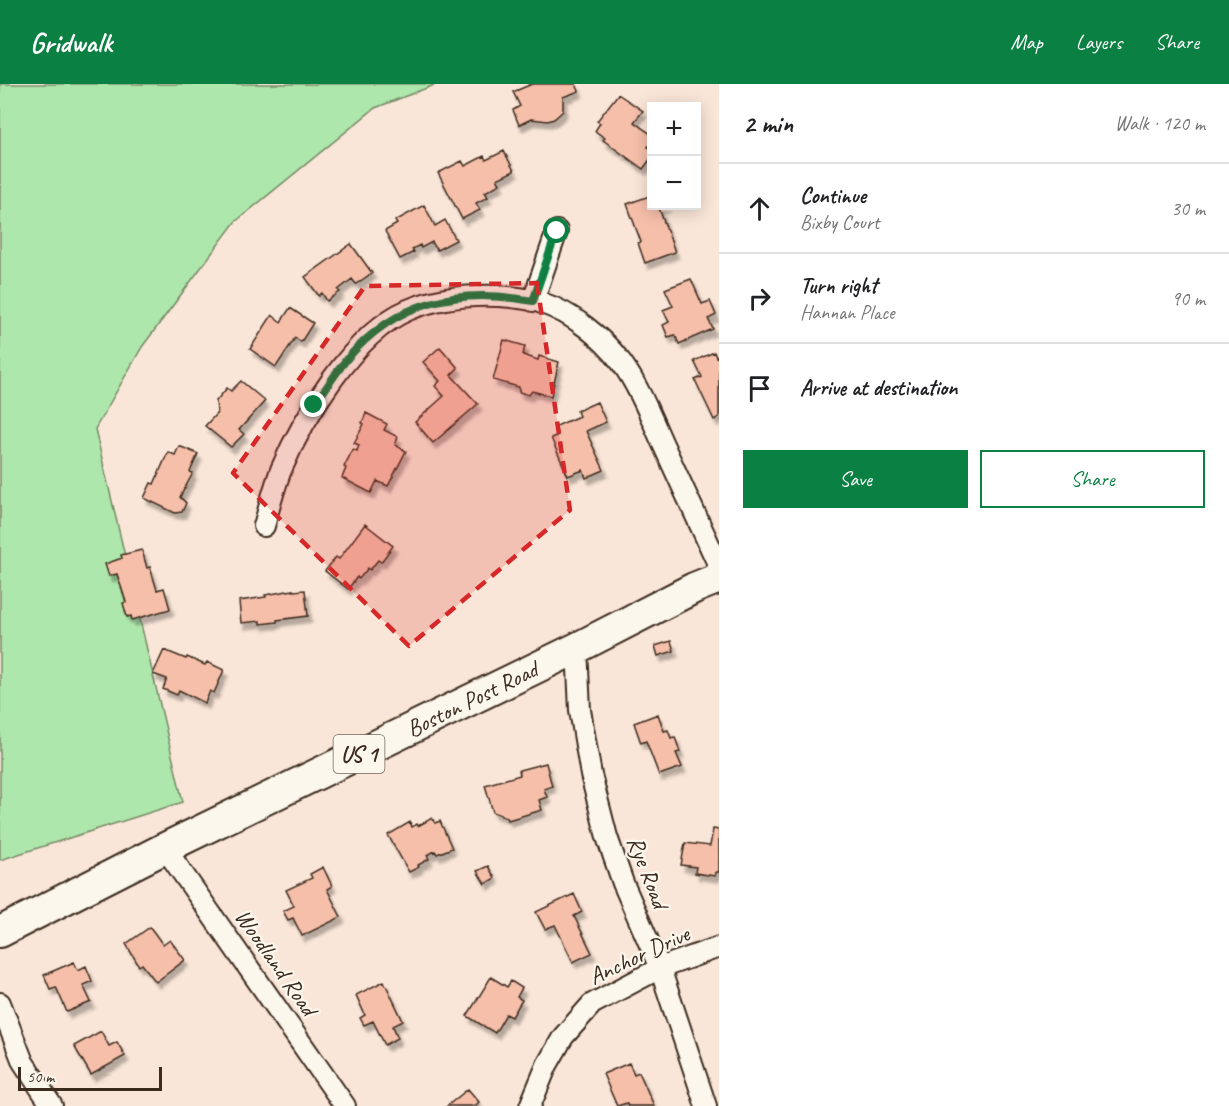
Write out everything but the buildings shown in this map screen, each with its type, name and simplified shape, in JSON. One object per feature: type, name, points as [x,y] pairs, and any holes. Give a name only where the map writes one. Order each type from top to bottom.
[{"type":"main road","name":"Boston Post Road","points":[[0,932],[165,848],[577,648],[694,588],[719,578]]},
{"type":"street","points":[[533,301],[557,231]]},
{"type":"street","points":[[264,526],[281,470],[314,405],[347,360],[377,330],[407,310],[445,299],[475,296],[510,297],[542,303],[567,315],[596,334],[621,362],[647,407],[719,566]]},
{"type":"street","name":"Rye Road","points":[[577,648],[580,710],[594,786],[608,837],[623,883],[660,968],[706,1106]]},
{"type":"street","name":"Woodland Road","points":[[165,848],[345,1106]]},
{"type":"street","name":"Anchor Drive","points":[[530,1106],[547,1065],[563,1037],[592,1005],[660,968],[719,947]]},
{"type":"street","points":[[0,1003],[23,1062],[52,1106]]},
{"type":"highlighted area","points":[[537,283],[570,510],[409,646],[233,473],[365,286]]},
{"type":"green space","points":[[0,84],[437,84],[375,108],[235,222],[142,347],[95,429],[183,802],[0,860]]},
{"type":"route","points":[[314,405],[347,360],[377,330],[407,310],[445,299],[475,296],[510,297],[533,301],[557,231]]}]
